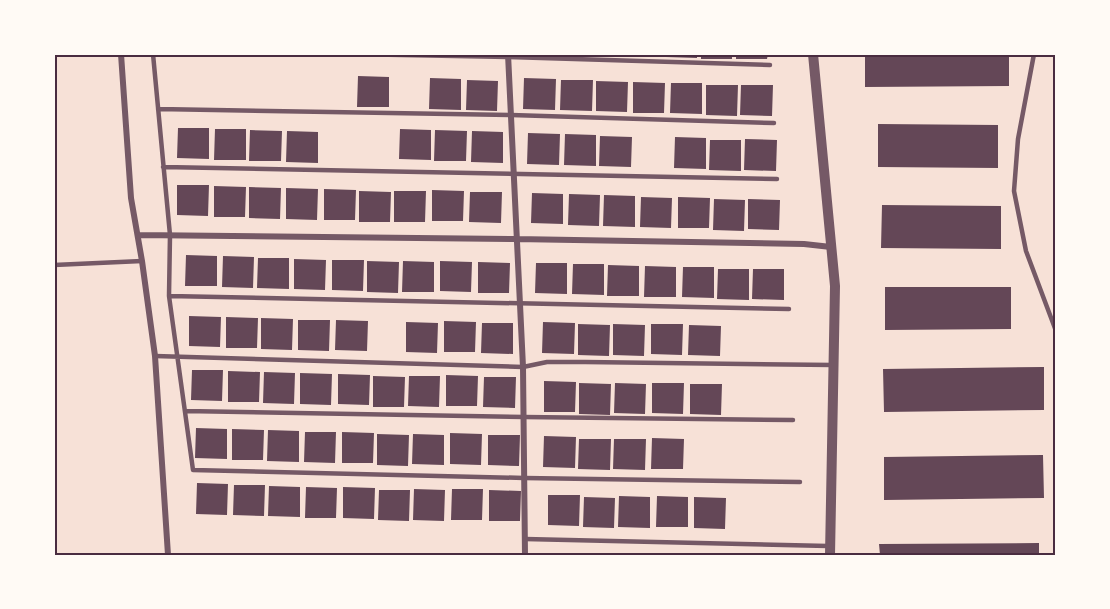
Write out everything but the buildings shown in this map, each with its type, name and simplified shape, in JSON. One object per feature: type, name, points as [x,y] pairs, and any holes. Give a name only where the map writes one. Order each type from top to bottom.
[{"type":"street","points":[[121,54],[131,198],[155,356],[168,555]]},
{"type":"street","points":[[813,54],[835,286],[830,550]]},
{"type":"street","points":[[508,56],[523,367],[525,555]]},
{"type":"street","points":[[138,235],[516,239],[804,244],[831,247]]},
{"type":"lane","points":[[153,54],[170,235],[169,296],[193,470],[800,482]]},
{"type":"lane","points":[[350,54],[508,56],[770,65]]},
{"type":"lane","points":[[1034,54],[1018,139],[1014,191],[1026,251],[1056,331]]},
{"type":"lane","points":[[158,109],[511,115],[774,123]]},
{"type":"lane","points":[[163,167],[777,180]]},
{"type":"lane","points":[[54,265],[142,261]]},
{"type":"lane","points":[[169,296],[789,309]]},
{"type":"lane","points":[[155,356],[523,367],[547,362],[834,365]]},
{"type":"lane","points":[[185,411],[793,420]]},
{"type":"lane","points":[[525,539],[830,550]]}]
